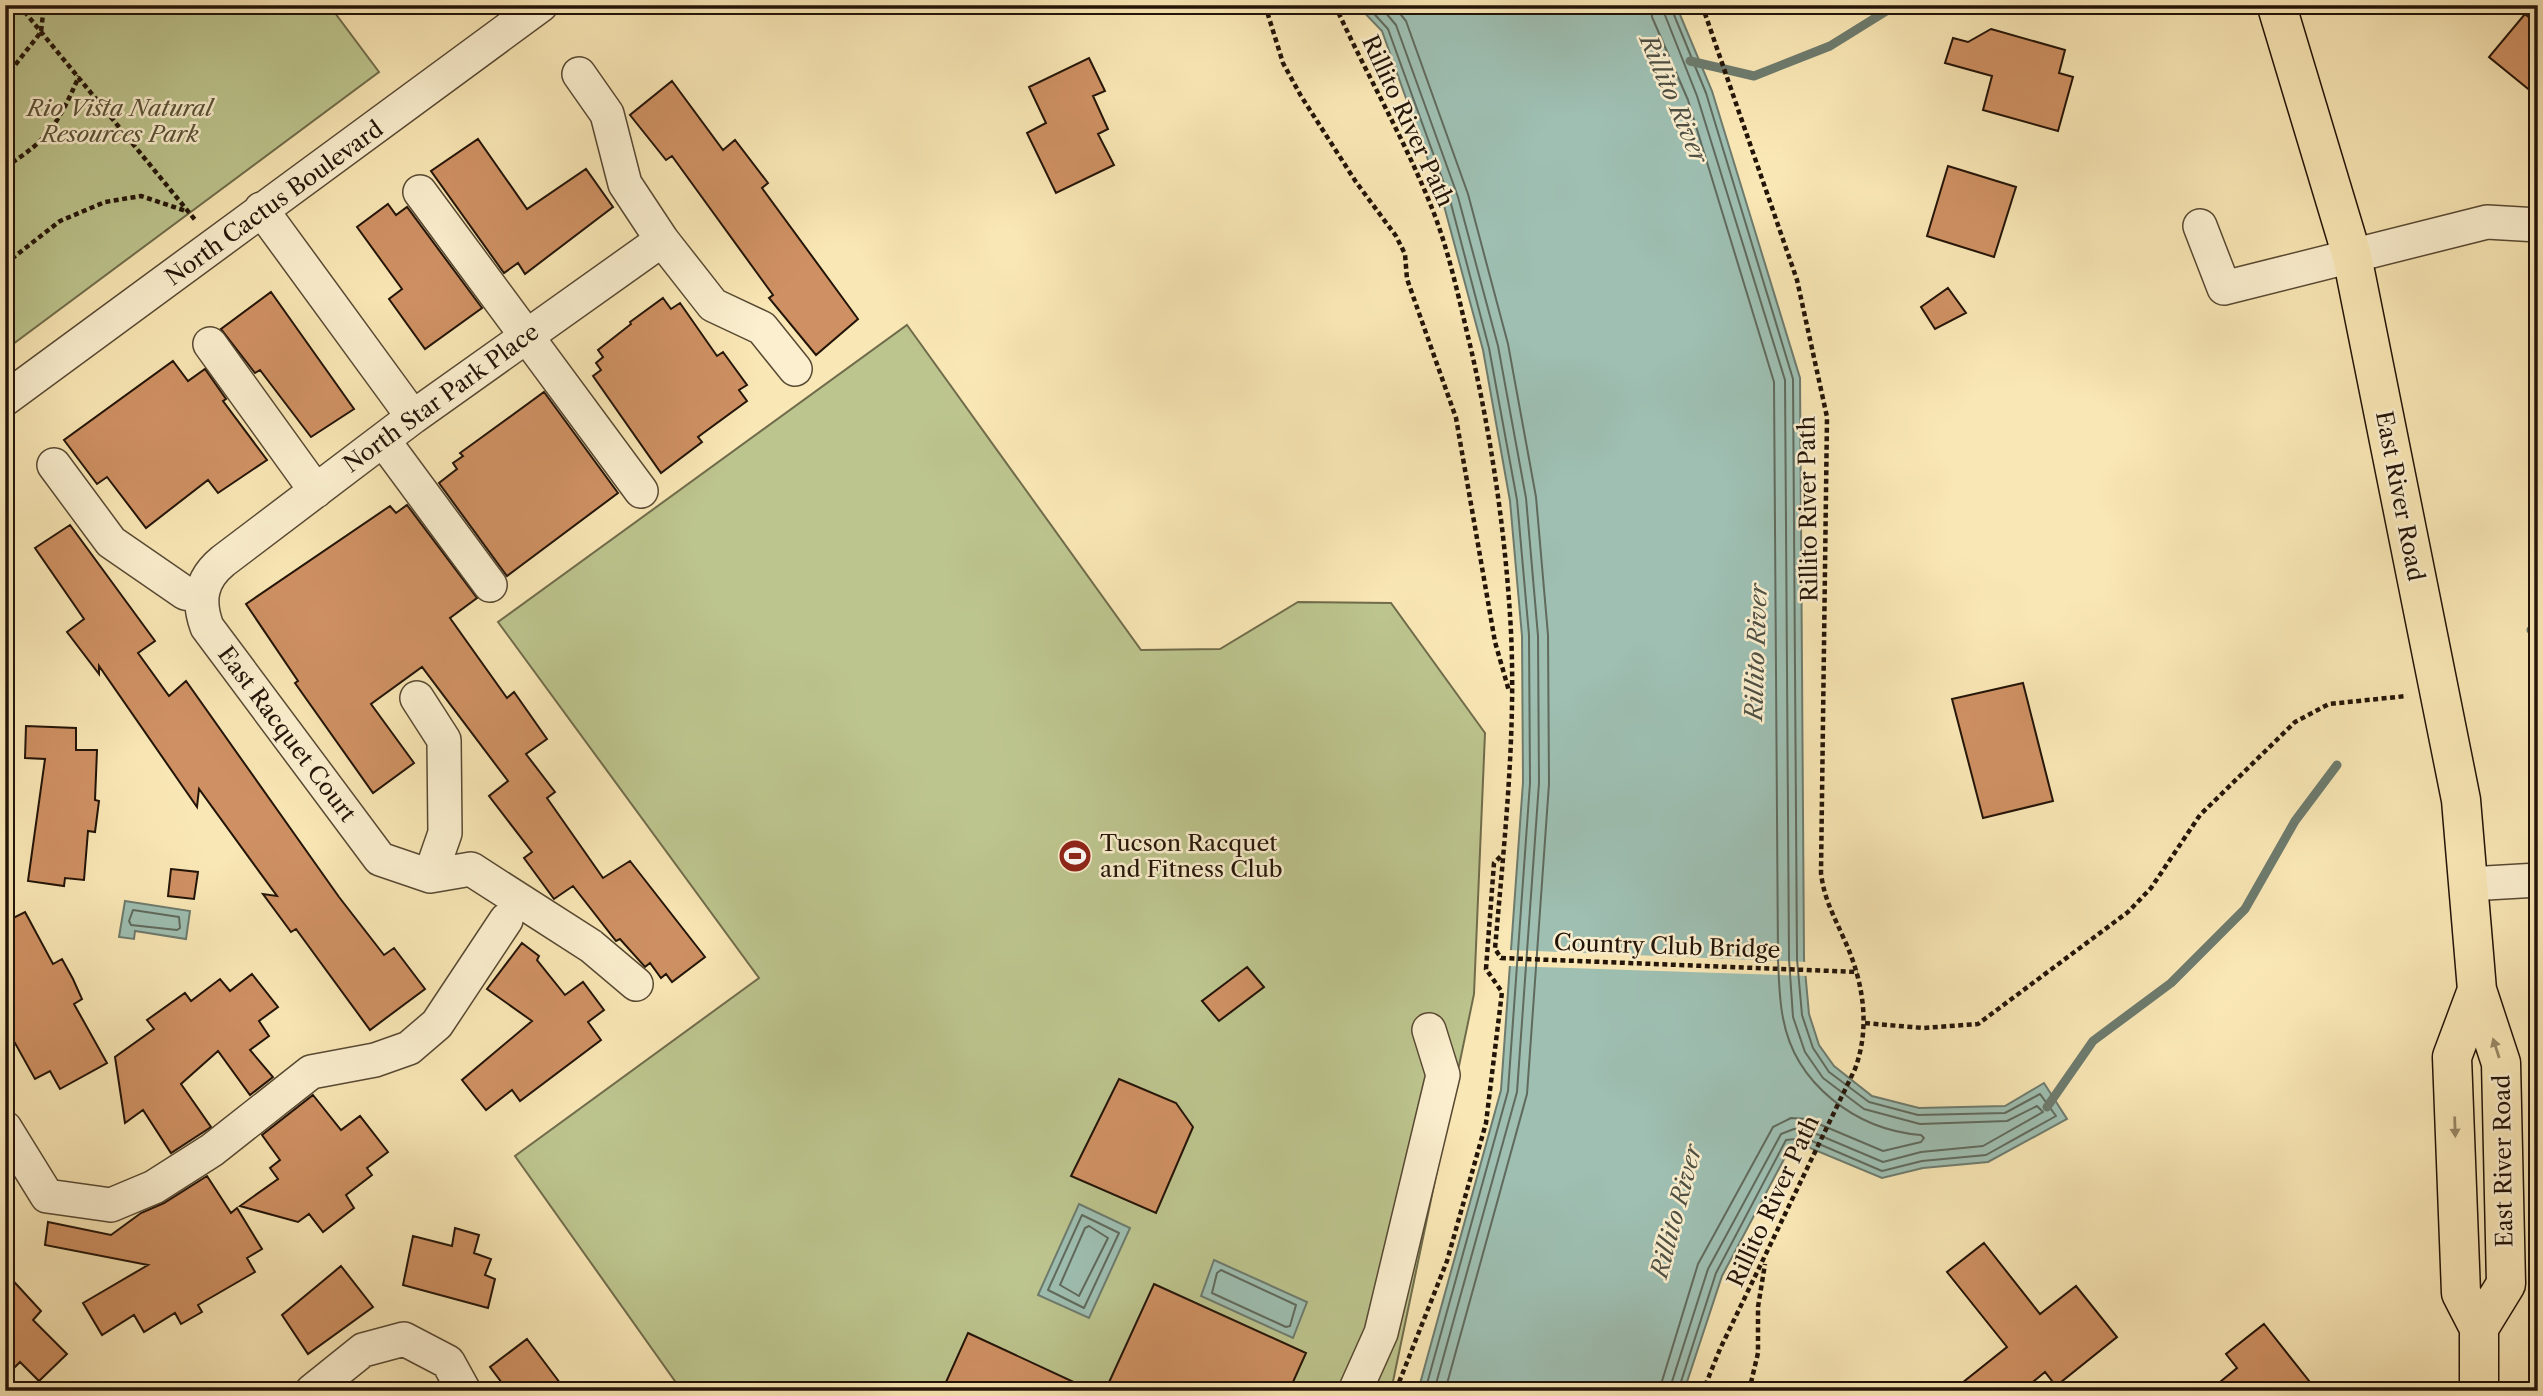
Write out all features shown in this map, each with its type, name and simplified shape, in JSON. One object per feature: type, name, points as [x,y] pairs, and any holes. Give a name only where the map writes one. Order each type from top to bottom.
[{"type":"main road","name":"East River Road","points":[[2276,7],[2351,256],[2461,800],[2477,990],[2452,1057],[2461,1293],[2479,1328],[2479,1391]]},
{"type":"street","name":"North Cactus Boulevard","points":[[5,399],[541,5]]},
{"type":"street","points":[[579,74],[607,114],[625,184],[662,240],[713,305],[762,328],[795,369]]},
{"type":"street","points":[[420,192],[641,491]]},
{"type":"street","points":[[261,209],[414,417]]},
{"type":"street","points":[[2200,226],[2224,288],[2487,222],[2538,225]]},
{"type":"street","name":"North Star Park Place","points":[[194,594],[208,573],[223,561],[527,334],[662,240]]},
{"type":"street","points":[[210,344],[316,491]]},
{"type":"street","points":[[383,440],[490,585]]},
{"type":"street","points":[[54,465],[111,542],[194,594]]},
{"type":"street","name":"East Racquet Court","points":[[194,594],[207,626],[380,859],[430,876]]},
{"type":"street","points":[[417,698],[444,740],[445,833],[430,876],[471,869],[591,946],[636,984]]},
{"type":"street","points":[[2469,884],[2538,880]]},
{"type":"street","points":[[5,1128],[47,1196],[111,1205],[163,1184],[212,1150],[311,1072],[375,1060],[409,1048],[437,1024],[506,920]]},
{"type":"street","points":[[1355,1391],[1381,1333],[1443,1075],[1429,1030]]},
{"type":"street","points":[[312,1391],[363,1350],[404,1339],[448,1362],[464,1391]]},
{"type":"path","points":[[19,5],[190,213],[213,246]]},
{"type":"path","points":[[5,78],[41,32],[44,5]]},
{"type":"path","points":[[1265,5],[1283,63],[1301,96],[1356,182],[1396,236],[1405,254],[1407,279],[1457,418],[1495,642],[1511,699]]},
{"type":"path","name":"Rillito River Path","points":[[1335,5],[1406,149],[1435,217],[1455,279],[1481,395],[1503,539],[1511,633],[1511,699],[1495,949],[1501,958]]},
{"type":"path","name":"Rillito River Path","points":[[1702,5],[1728,71],[1797,281],[1827,417],[1821,873],[1823,892],[1832,917],[1858,972],[1865,1023],[1861,1053],[1855,1069],[1720,1349],[1703,1391]]},
{"type":"path","points":[[5,167],[35,149],[60,119],[79,76]]},
{"type":"path","points":[[5,264],[60,221],[105,202],[141,196],[190,213]]},
{"type":"path","points":[[1865,1023],[1923,1028],[1979,1024],[2128,912],[2151,888],[2200,815],[2295,722],[2329,704],[2440,693]]},
{"type":"path","points":[[1396,1390],[1447,1261],[1486,1123],[1502,992],[1486,969],[1494,863],[1503,854]]},
{"type":"path","name":"Country Club Bridge","points":[[1501,958],[1858,972]]},
{"type":"path","points":[[1749,1391],[1758,1353],[1758,1307],[1765,1260]]},
{"type":"green space","name":"Rio Vista Natural Resources Park","points":[[5,5],[329,5],[379,72],[5,350]]},
{"type":"green space","name":"Tucson Racquet and Fitness Club","points":[[907,325],[1141,650],[1220,649],[1298,602],[1391,603],[1485,733],[1474,994],[1391,1391],[682,1391],[515,1156],[759,978],[498,622]]},
{"type":"water","name":"Rillito River","points":[[1357,5],[1676,5],[1712,91],[1800,378],[1804,959],[1809,1014],[1819,1045],[1834,1066],[1872,1096],[1919,1108],[2005,1106],[2044,1083],[2067,1119],[1988,1162],[1923,1168],[1882,1178],[1803,1145],[1791,1146],[1722,1276],[1684,1391],[1418,1391],[1501,1090],[1523,782],[1522,636],[1510,501],[1483,350],[1443,202],[1382,31]]},
{"type":"water","points":[[125,901],[190,911],[186,939],[135,931],[134,939],[119,937]]},
{"type":"water","points":[[1079,1204],[1130,1228],[1089,1318],[1038,1295]]},
{"type":"water","points":[[1214,1260],[1307,1302],[1293,1338],[1201,1296]]},
{"type":"pier","points":[[1509,950],[1808,962],[1809,976],[1508,966]]},
{"type":"building","points":[[2525,14],[2538,25],[2538,97],[2489,57]]},
{"type":"building","points":[[1991,29],[2065,50],[2059,73],[2073,77],[2058,131],[1983,110],[1992,76],[1945,63],[1953,38],[1968,42]]},
{"type":"building","points":[[1089,58],[1105,91],[1093,96],[1108,129],[1098,134],[1114,165],[1056,193],[1027,133],[1046,123],[1029,87]]},
{"type":"building","points":[[672,81],[723,150],[735,140],[768,183],[762,188],[858,319],[816,355],[769,298],[773,295],[672,156],[666,160],[630,115]]},
{"type":"building","points":[[478,139],[527,209],[586,169],[613,207],[525,274],[518,263],[504,273],[431,171]]},
{"type":"building","points":[[1948,166],[2016,187],[1994,257],[1927,236]]},
{"type":"building","points":[[388,204],[396,215],[407,207],[482,308],[425,349],[389,299],[402,289],[357,227]]},
{"type":"building","points":[[1948,288],[1966,313],[1935,329],[1921,307]]},
{"type":"building","points":[[271,292],[354,409],[311,437],[260,370],[255,373],[221,329]]},
{"type":"building","points":[[663,298],[671,309],[680,303],[717,356],[723,352],[747,385],[739,390],[747,401],[698,437],[702,442],[661,473],[593,376],[601,370],[596,363],[603,357],[598,350]]},
{"type":"building","points":[[173,361],[188,381],[205,369],[226,399],[223,401],[267,460],[218,493],[208,480],[146,528],[107,477],[97,484],[64,440]]},
{"type":"building","points":[[544,392],[618,493],[507,576],[439,483],[457,469],[453,463],[463,456],[460,453]]},
{"type":"building","points":[[407,505],[477,598],[450,618],[507,698],[514,692],[547,739],[526,754],[555,792],[547,798],[603,878],[630,861],[705,957],[672,982],[666,974],[661,978],[650,963],[645,967],[620,939],[616,941],[573,886],[554,899],[524,858],[532,852],[489,796],[508,781],[422,667],[371,704],[414,763],[373,793],[295,683],[298,681],[246,604],[390,506],[396,513]]},
{"type":"building","points":[[70,525],[155,641],[138,653],[169,696],[186,681],[339,897],[384,955],[394,948],[425,989],[370,1030],[296,929],[291,932],[263,894],[277,896],[199,789],[197,807],[99,666],[99,674],[67,632],[84,619],[35,548]]},
{"type":"building","points":[[2023,683],[2053,801],[1983,818],[1952,699]]},
{"type":"building","points":[[26,726],[76,728],[76,750],[97,750],[95,800],[99,801],[95,832],[88,831],[84,880],[65,878],[64,886],[28,881],[45,759],[25,758]]},
{"type":"building","points":[[171,869],[198,872],[194,899],[168,896]]},
{"type":"building","points":[[25,912],[53,964],[62,959],[73,979],[82,999],[74,1004],[107,1063],[60,1089],[50,1071],[35,1079],[15,1043],[5,1048],[5,922]]},
{"type":"building","points":[[522,943],[539,956],[537,960],[565,995],[583,982],[604,1010],[588,1022],[601,1040],[520,1101],[512,1090],[486,1110],[462,1080],[532,1021],[487,989]]},
{"type":"building","points":[[1247,967],[1264,987],[1219,1021],[1202,1001]]},
{"type":"building","points":[[252,974],[278,1007],[259,1021],[269,1036],[250,1050],[273,1077],[250,1095],[218,1051],[181,1084],[211,1127],[171,1153],[143,1110],[125,1123],[115,1057],[154,1029],[147,1020],[185,993],[191,1001],[220,979],[230,991]]},
{"type":"building","points":[[1119,1079],[1176,1103],[1193,1127],[1156,1213],[1071,1176]]},
{"type":"building","points":[[313,1095],[341,1130],[360,1116],[388,1152],[367,1168],[372,1175],[346,1195],[354,1208],[323,1232],[309,1214],[298,1222],[240,1206],[278,1179],[270,1168],[280,1160],[262,1135]]},
{"type":"building","points":[[207,1176],[231,1213],[237,1208],[262,1249],[247,1258],[255,1272],[198,1305],[202,1312],[181,1324],[175,1313],[144,1332],[134,1315],[102,1335],[83,1303],[148,1265],[45,1245],[48,1222],[111,1235],[141,1213],[164,1203]]},
{"type":"building","points":[[455,1228],[479,1235],[474,1253],[491,1259],[485,1275],[495,1279],[488,1308],[403,1285],[413,1236],[452,1246]]},
{"type":"building","points":[[1984,1243],[2040,1314],[2076,1286],[2117,1337],[2056,1386],[2045,1372],[2022,1391],[1952,1391],[2007,1347],[1947,1272]]},
{"type":"building","points":[[341,1266],[373,1307],[308,1354],[282,1315]]},
{"type":"building","points":[[5,1272],[41,1311],[33,1320],[67,1354],[39,1381],[20,1362],[5,1377]]},
{"type":"building","points":[[1154,1284],[1306,1353],[1289,1391],[1105,1391]]},
{"type":"building","points":[[2264,1324],[2317,1391],[2209,1391],[2237,1368],[2226,1354]]},
{"type":"building","points":[[968,1333],[1093,1391],[942,1391]]},
{"type":"building","points":[[527,1339],[566,1391],[508,1391],[490,1367]]},
{"type":"waterway","points":[[1690,61],[1754,76],[1830,46],[1896,5]]},
{"type":"waterway","points":[[2531,630],[2538,628]]},
{"type":"waterway","points":[[2047,1107],[2093,1041],[2171,983],[2245,909],[2295,821],[2337,765]]},
{"type":"place","name":"Tucson Racquet and Fitness Club","points":[[1075,856]]}]
